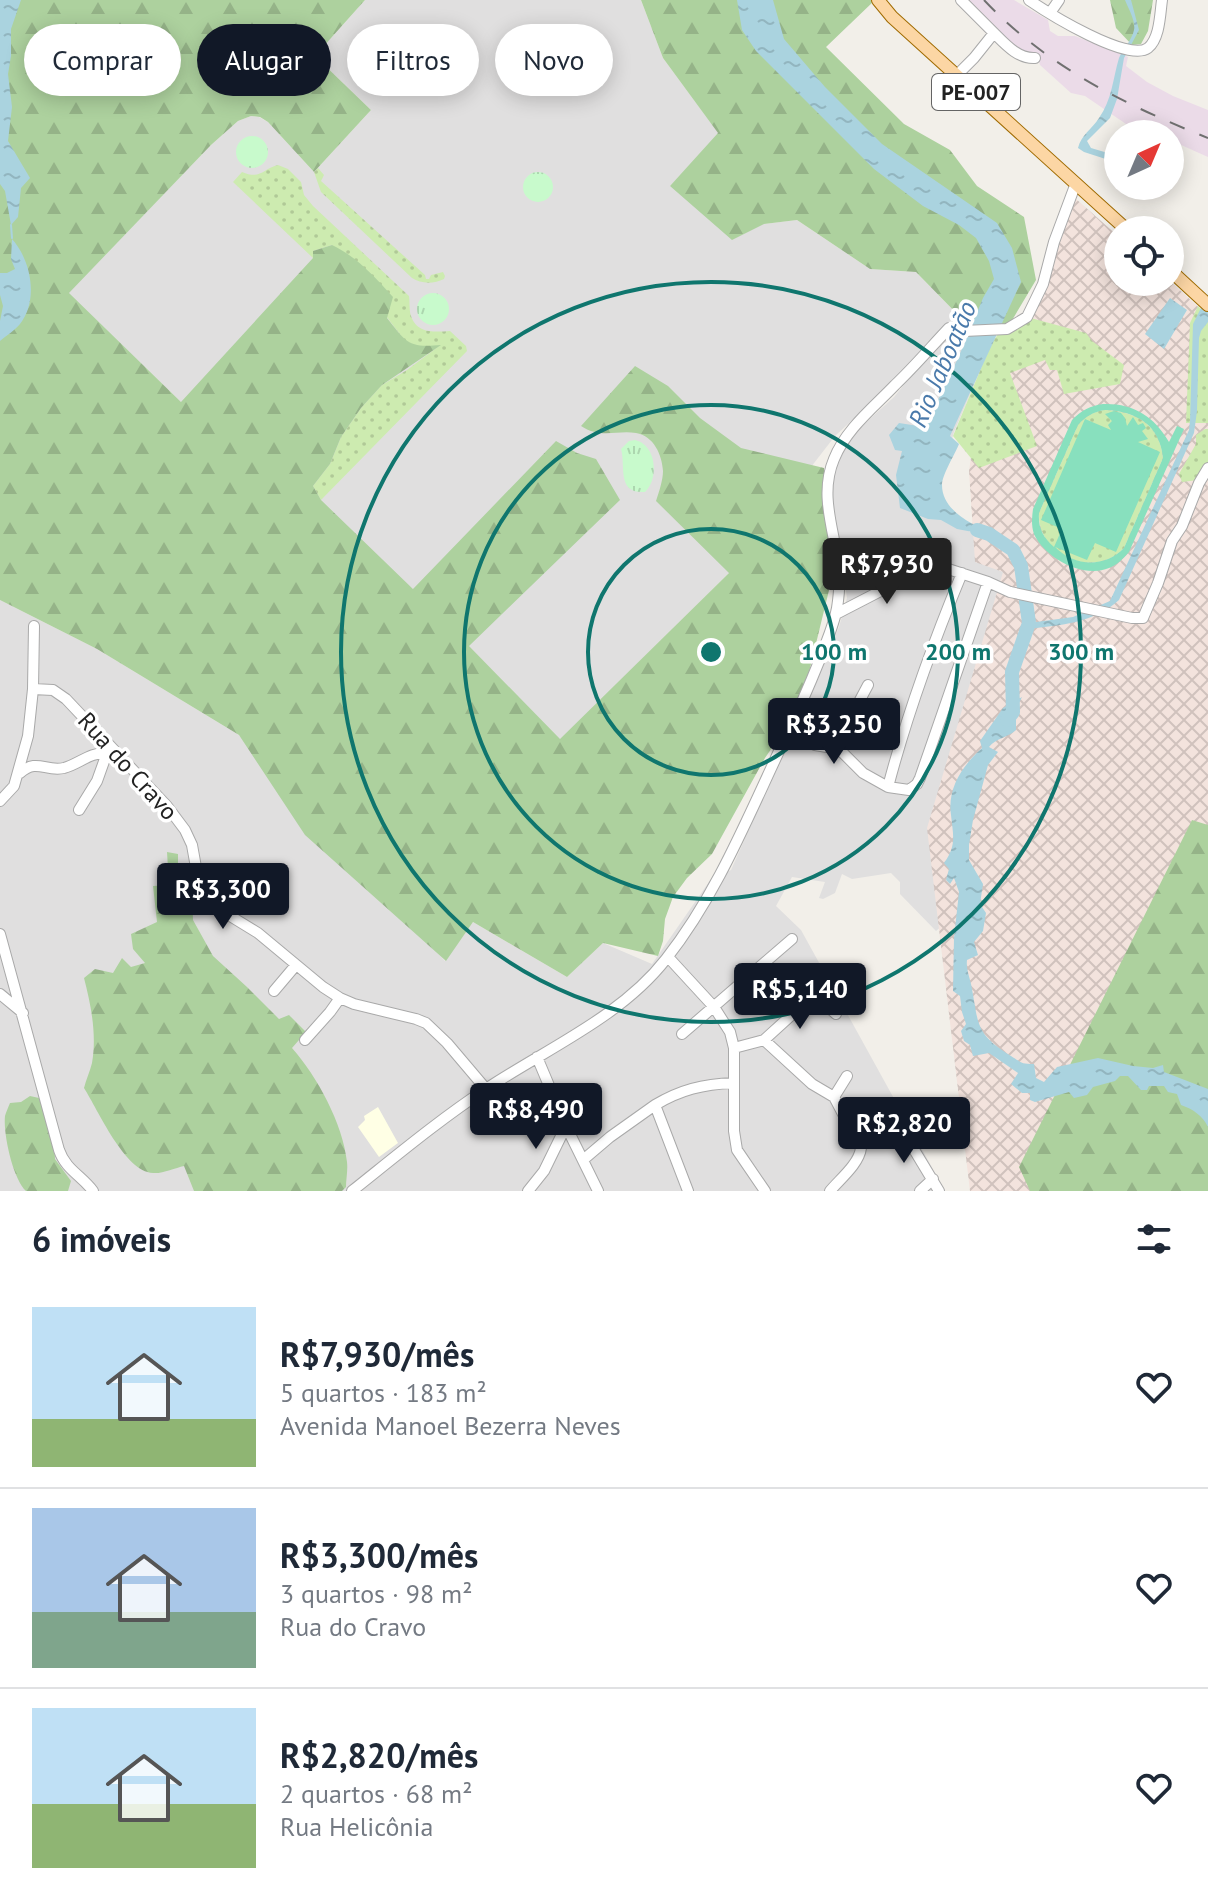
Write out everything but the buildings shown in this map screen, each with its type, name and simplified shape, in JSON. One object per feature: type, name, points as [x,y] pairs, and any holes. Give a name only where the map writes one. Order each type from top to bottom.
[{"type":"main road","name":"PE-007","points":[[878,0],[892,17],[1112,216]]},
{"type":"main road","points":[[1184,283],[1205,303]]},
{"type":"street","points":[[961,0],[1019,55],[1035,58]]},
{"type":"street","points":[[1029,0],[1064,23],[1125,49],[1141,51],[1152,44],[1162,0]]},
{"type":"street","points":[[1050,13],[1059,0]]},
{"type":"street","points":[[957,75],[994,33]]},
{"type":"street","points":[[352,1191],[451,1113],[615,1008],[638,990],[668,957],[716,882],[806,693],[836,614],[839,568],[827,495],[828,479],[843,441],[949,328],[964,331],[1001,330],[1027,317],[1043,284],[1054,242],[1076,183]]},
{"type":"street","points":[[836,614],[923,569],[942,567],[1010,592],[1143,618],[1172,541],[1208,468]]},
{"type":"street","points":[[888,787],[903,732],[962,573]]},
{"type":"street","points":[[789,730],[815,745],[835,747],[863,773],[888,787],[909,790],[920,778],[988,582]]},
{"type":"street","points":[[0,801],[14,786],[28,736],[33,689],[34,626]]},
{"type":"street","points":[[835,747],[868,685]]},
{"type":"street","name":"Rua do Cravo","points":[[33,689],[58,693],[78,711],[112,753],[167,806],[192,845],[199,884],[209,903],[258,933],[340,998],[426,1023],[486,1089]]},
{"type":"street","points":[[18,775],[34,765],[59,769],[96,753],[112,753],[79,810]]},
{"type":"street","points":[[0,934],[62,1160],[93,1191]]},
{"type":"street","points":[[682,1034],[792,939]]},
{"type":"street","points":[[668,957],[714,1007],[730,1032],[734,1048],[734,1131],[737,1150],[765,1191]]},
{"type":"street","points":[[274,991],[296,965]]},
{"type":"street","points":[[0,994],[23,1013]]},
{"type":"street","points":[[305,1040],[340,998]]},
{"type":"street","points":[[734,1048],[764,1040],[808,1000],[819,999],[836,1014]]},
{"type":"street","points":[[764,1040],[812,1084],[834,1097],[861,1148],[860,1155],[830,1191]]},
{"type":"street","points":[[537,1057],[598,1191]]},
{"type":"street","points":[[834,1097],[847,1076]]},
{"type":"street","points":[[583,1160],[626,1125],[671,1096],[696,1086],[733,1083]]},
{"type":"street","points":[[655,1105],[688,1191]]},
{"type":"street","points":[[898,1123],[939,1191]]},
{"type":"street","points":[[534,1189],[566,1126]]},
{"type":"street","points":[[920,1191],[933,1179]]},
{"type":"shaded area","points":[[365,0],[641,0],[663,58],[719,134],[670,186],[764,224],[797,220],[870,269],[916,272],[961,318],[950,328],[962,329],[986,357],[954,432],[937,492],[952,522],[1027,562],[949,920],[936,931],[900,894],[900,882],[891,873],[852,879],[842,874],[835,893],[823,899],[819,898],[825,882],[792,877],[776,906],[801,930],[945,1191],[0,1191],[0,600],[97,649],[239,735],[445,961],[473,922],[567,977],[603,943],[652,964],[711,879],[731,870],[839,627],[847,598],[831,470],[851,436],[894,397],[943,337],[835,436],[729,573],[560,740],[413,589],[181,402],[68,293],[238,121],[251,116],[268,122],[314,172],[371,110],[356,96],[479,96],[479,24],[347,24],[347,87],[331,71],[331,38]]},
{"type":"shaded area","points":[[965,0],[1014,0],[1048,20],[1050,31],[1058,36],[1075,36],[1128,57],[1126,66],[1147,82],[1208,110],[1208,157],[1184,146],[1184,120],[1120,120],[1085,96],[1071,93],[1040,65],[1038,58],[1017,50]]},
{"type":"shaded area","points":[[1075,198],[1104,224],[1104,296],[1184,294],[1208,316],[1208,1191],[970,1191],[927,828],[1003,572],[975,562],[969,471],[986,357],[1030,323]]},
{"type":"shaded area","points":[[378,1107],[398,1143],[379,1157],[358,1127],[365,1120],[364,1116]]},
{"type":"green space","points":[[0,0],[365,0],[331,38],[331,24],[197,24],[197,96],[331,96],[331,71],[347,87],[347,96],[356,96],[371,110],[314,172],[268,122],[251,116],[238,121],[211,145],[69,293],[181,402],[313,258],[313,251],[332,245],[357,261],[393,297],[387,318],[404,338],[421,346],[441,345],[382,385],[361,408],[341,437],[330,464],[313,486],[321,500],[413,589],[556,441],[596,459],[620,500],[469,646],[560,739],[729,573],[656,501],[663,471],[659,453],[648,438],[629,432],[602,433],[581,426],[635,366],[668,386],[700,418],[741,448],[824,468],[832,578],[801,705],[765,758],[712,854],[673,897],[658,956],[603,943],[567,977],[473,922],[446,961],[305,835],[239,735],[97,649],[0,600]]},
{"type":"green space","points":[[641,0],[873,0],[826,47],[904,124],[950,150],[977,186],[1024,217],[1036,280],[1008,327],[961,318],[916,272],[870,269],[797,220],[764,224],[732,240],[670,186],[718,133],[663,58]]},
{"type":"green space","points":[[1110,0],[1153,0],[1148,31],[1141,44],[1132,45],[1116,28]]},
{"type":"green space","points":[[252,136],[263,141],[268,152],[263,163],[252,168],[241,163],[236,152],[241,141]]},
{"type":"green space","points":[[278,165],[288,169],[301,182],[304,195],[313,206],[409,296],[411,316],[418,326],[427,331],[450,331],[466,346],[467,351],[321,500],[313,486],[330,464],[341,437],[361,408],[382,385],[439,346],[419,347],[405,341],[332,245],[313,251],[313,258],[233,182],[242,172],[258,174]]},
{"type":"green space","points":[[318,168],[324,175],[321,181],[426,279],[443,272],[444,279],[428,283],[412,278],[321,192],[314,172]]},
{"type":"green space","points":[[538,172],[549,176],[553,187],[549,198],[538,202],[527,198],[523,187],[527,176]]},
{"type":"green space","points":[[433,293],[444,298],[449,309],[444,320],[433,325],[422,320],[417,309],[422,298]]},
{"type":"green space","points":[[1198,306],[1208,316],[1208,423],[1186,423],[1190,323]]},
{"type":"green space","points":[[1027,317],[1086,333],[1124,365],[1120,384],[1064,394],[1057,370],[1050,370],[1045,360],[1010,373],[1037,446],[979,468],[953,436],[991,344],[1001,330]]},
{"type":"green space","points":[[1103,404],[1124,406],[1142,413],[1157,425],[1169,442],[1177,426],[1184,429],[1129,552],[1112,567],[1088,571],[1066,564],[1047,551],[1034,534],[1032,518],[1033,509],[1072,420],[1086,409]],"holes":[[[1105,410],[1116,411],[1136,417],[1152,429],[1163,458],[1124,548],[1099,562],[1080,561],[1055,547],[1087,560],[1095,543],[1116,552],[1160,452],[1138,442],[1148,439],[1142,431],[1146,428],[1143,423],[1138,425],[1133,417],[1127,426],[1121,413],[1114,411],[1105,414],[1112,421],[1108,425],[1111,430],[1085,419],[1041,520],[1062,529],[1054,547],[1042,532],[1039,513],[1078,425],[1087,417],[1097,412]]]},
{"type":"green space","points":[[1104,410],[1126,413],[1144,422],[1157,437],[1163,458],[1124,548],[1098,562],[1083,562],[1057,551],[1047,541],[1039,513],[1078,425],[1090,415]]},
{"type":"green space","points":[[1208,429],[1208,466],[1198,480],[1182,482],[1179,474],[1196,444],[1196,435]]},
{"type":"green space","points":[[635,440],[648,448],[654,463],[652,479],[645,492],[630,489],[624,478],[621,449],[629,441]]},
{"type":"green space","points":[[1192,820],[1208,825],[1208,1191],[1030,1191],[1019,1167]]},
{"type":"green space","points":[[167,852],[178,854],[178,887],[192,886],[193,920],[213,956],[279,1019],[289,1015],[306,1032],[292,1048],[319,1086],[340,1132],[347,1165],[346,1187],[342,1191],[194,1191],[184,1166],[153,1173],[132,1162],[113,1138],[84,1088],[92,1063],[94,1031],[84,978],[95,969],[113,973],[122,958],[131,967],[145,963],[133,949],[131,934],[157,922],[153,886],[169,885]]},
{"type":"green space","points":[[30,1096],[39,1098],[44,1105],[54,1142],[55,1159],[71,1181],[68,1191],[26,1191],[13,1167],[5,1116],[10,1103],[21,1102]]},
{"type":"water","points":[[0,0],[21,0],[11,29],[8,74],[12,107],[8,141],[30,178],[21,188],[18,217],[11,225],[5,191],[0,184]]},
{"type":"water","name":"Rio Jaboatão","points":[[737,0],[773,0],[784,39],[825,87],[882,144],[997,223],[1012,248],[1021,282],[950,436],[959,444],[942,485],[943,494],[953,510],[994,536],[957,529],[941,520],[928,519],[900,508],[896,475],[902,451],[895,450],[889,435],[899,423],[925,427],[994,279],[989,261],[976,238],[923,206],[874,169],[756,51],[742,30]]},
{"type":"water","points":[[1125,0],[1131,0],[1139,30],[1124,58],[1117,99],[1110,118],[1104,120],[1104,124],[1087,141],[1091,148],[1104,152],[1104,158],[1078,148],[1103,111],[1109,96],[1119,58],[1133,34],[1131,15]]},
{"type":"water","points":[[12,239],[28,269],[31,292],[26,314],[20,324],[0,341],[3,306],[0,273],[15,269],[11,259]]},
{"type":"water","points":[[1208,294],[1208,322],[1199,338],[1194,433],[1119,600],[1088,618],[1028,629],[1029,623],[1073,617],[1110,601],[1189,430],[1193,324]]},
{"type":"water","points":[[1170,298],[1187,310],[1164,349],[1145,334]]},
{"type":"water","points":[[1022,697],[1016,709],[1016,730],[989,747],[998,752],[988,765],[969,845],[969,860],[983,884],[980,904],[986,913],[983,931],[974,942],[978,955],[967,960],[980,1026],[999,1048],[1022,1063],[1034,1064],[1036,1078],[1044,1082],[1057,1067],[1098,1058],[1133,1066],[1153,1068],[1163,1065],[1164,1072],[1208,1089],[1208,1127],[1197,1113],[1181,1105],[1177,1094],[1168,1092],[1164,1086],[1149,1086],[1147,1090],[1141,1090],[1128,1076],[1093,1087],[1087,1095],[1074,1098],[1069,1092],[1035,1102],[1030,1100],[1030,1093],[1022,1093],[1011,1084],[1018,1073],[989,1053],[973,1056],[970,1045],[964,1041],[961,1031],[966,1024],[960,996],[953,991],[959,892],[954,878],[950,884],[946,880],[949,869],[944,863],[953,840],[951,796],[958,778],[982,748],[980,741],[1003,708]]},
{"type":"waterway","points":[[11,225],[12,238]]},
{"type":"waterway","name":"Rio Jaboatão","points":[[977,530],[1013,550],[1021,566],[1029,623],[1012,672],[1013,712],[1007,720]]},
{"type":"railway","points":[[984,0],[1008,24],[1060,64],[1117,97],[1208,138]]}]
